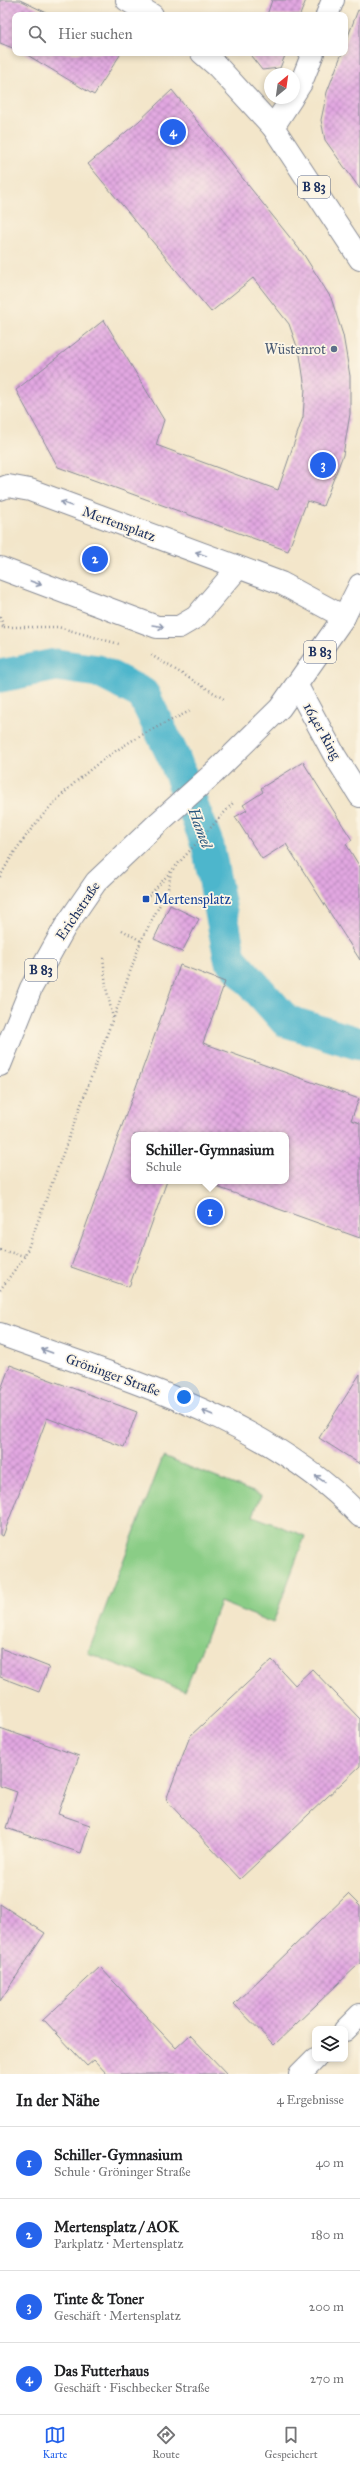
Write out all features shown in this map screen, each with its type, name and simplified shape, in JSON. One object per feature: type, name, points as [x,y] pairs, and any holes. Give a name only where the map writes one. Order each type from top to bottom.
[{"type":"main road","points":[[128,0],[147,12]]},
{"type":"main road","points":[[328,12],[333,0]]},
{"type":"main road","name":"B 83","points":[[205,56],[218,67],[273,127],[360,259]]},
{"type":"main road","points":[[300,85],[312,56]]},
{"type":"main road","points":[[273,127],[288,104]]},
{"type":"main road","name":"Mertensplatz","points":[[0,489],[8,486],[30,490],[281,583],[344,617]]},
{"type":"main road","points":[[0,568],[157,627],[179,627],[196,617],[238,568]]},
{"type":"main road","name":"B 83","points":[[297,686],[344,617],[360,585]]},
{"type":"main road","name":"Erichstraße","points":[[0,1065],[31,988],[65,927],[96,882],[158,823],[215,772],[280,708],[297,686]]},
{"type":"main road","name":"164er Ring","points":[[297,686],[335,756],[360,796]]},
{"type":"main road","name":"Gröninger Straße","points":[[0,1334],[163,1393],[229,1422],[328,1485],[360,1516]]},
{"type":"main road","points":[[348,2027],[360,2016]]},
{"type":"main road","points":[[300,2074],[312,2062]]},
{"type":"path","points":[[0,618],[4,627]]},
{"type":"path","points":[[0,627],[58,628],[124,646]]},
{"type":"path","points":[[157,627],[145,652],[224,699]]},
{"type":"path","points":[[0,877],[14,850],[64,794],[94,765],[126,744],[190,711]]},
{"type":"path","points":[[146,899],[190,853],[233,803]]},
{"type":"path","points":[[0,1290],[25,1256],[114,1018],[141,941],[168,889],[171,872]]},
{"type":"path","points":[[122,930],[141,941]]},
{"type":"path","points":[[103,956],[106,987],[114,1018]]},
{"type":"path","points":[[0,1250],[25,1256]]},
{"type":"green space","points":[[163,1457],[261,1495],[253,1516],[305,1536],[273,1623],[220,1602],[185,1691],[88,1653]]},
{"type":"building","points":[[0,0],[20,0],[45,12],[12,12],[12,48],[0,43]]},
{"type":"building","points":[[272,0],[306,0],[301,12],[268,12]]},
{"type":"building","points":[[358,10],[360,11],[360,189],[325,140],[321,120],[327,92],[341,56],[348,56],[348,36]]},
{"type":"building","points":[[29,56],[119,56],[94,95]]},
{"type":"building","points":[[251,56],[285,56],[280,68],[264,68],[264,70],[262,70]]},
{"type":"building","points":[[172,90],[304,255],[331,298],[343,335],[350,376],[350,414],[343,455],[323,506],[307,501],[288,551],[58,467],[16,390],[104,320],[164,420],[156,445],[278,490],[303,417],[305,388],[300,355],[289,324],[253,278],[211,312],[88,164],[139,121]]},
{"type":"building","points":[[303,762],[352,840],[346,844],[360,867],[360,960],[286,844],[262,859],[235,817],[247,810],[243,805],[263,792],[261,788]]},
{"type":"building","points":[[170,905],[199,919],[182,952],[154,939]]},
{"type":"building","points":[[180,965],[225,982],[203,1043],[359,1099],[351,1120],[360,1123],[360,1238],[208,1184],[289,1184],[289,1132],[131,1132],[131,1184],[166,1184],[129,1287],[71,1267]]},
{"type":"building","points":[[10,1365],[137,1412],[124,1447],[47,1418],[3,1536],[0,1535],[0,1392]]},
{"type":"building","points":[[360,1374],[360,1464],[319,1438]]},
{"type":"building","points":[[0,1648],[49,1667],[39,1692],[0,1677]]},
{"type":"building","points":[[272,1660],[295,1685],[312,1669],[360,1719],[360,1766],[240,1879],[166,1800],[190,1736]]},
{"type":"building","points":[[0,1728],[79,1756],[58,1814],[90,1825],[81,1853],[6,1828],[17,1792],[0,1786]]},
{"type":"building","points":[[348,1894],[360,1906],[360,1963],[274,2045],[234,2004]]},
{"type":"building","points":[[0,1904],[45,1933],[0,2001]]},
{"type":"building","points":[[100,1967],[176,2048],[190,2035],[227,2074],[107,2074],[94,2060],[87,2066],[45,2021],[42,2021]]},
{"type":"waterway","name":"Hamel","points":[[0,676],[56,665],[98,671],[143,694],[174,758],[208,846],[230,958],[286,1021],[360,1044]]},
{"type":"place","name":"Das Futterhaus","points":[[173,132]]},
{"type":"place","name":"Wüstenrot","points":[[334,349]]},
{"type":"place","name":"Tinte & Toner","points":[[323,465]]},
{"type":"place","name":"Mertensplatz / AOK","points":[[95,559]]},
{"type":"place","name":"Mertensplatz","points":[[146,899]]},
{"type":"place","name":"Schiller-Gymnasium","points":[[210,1212]]}]
